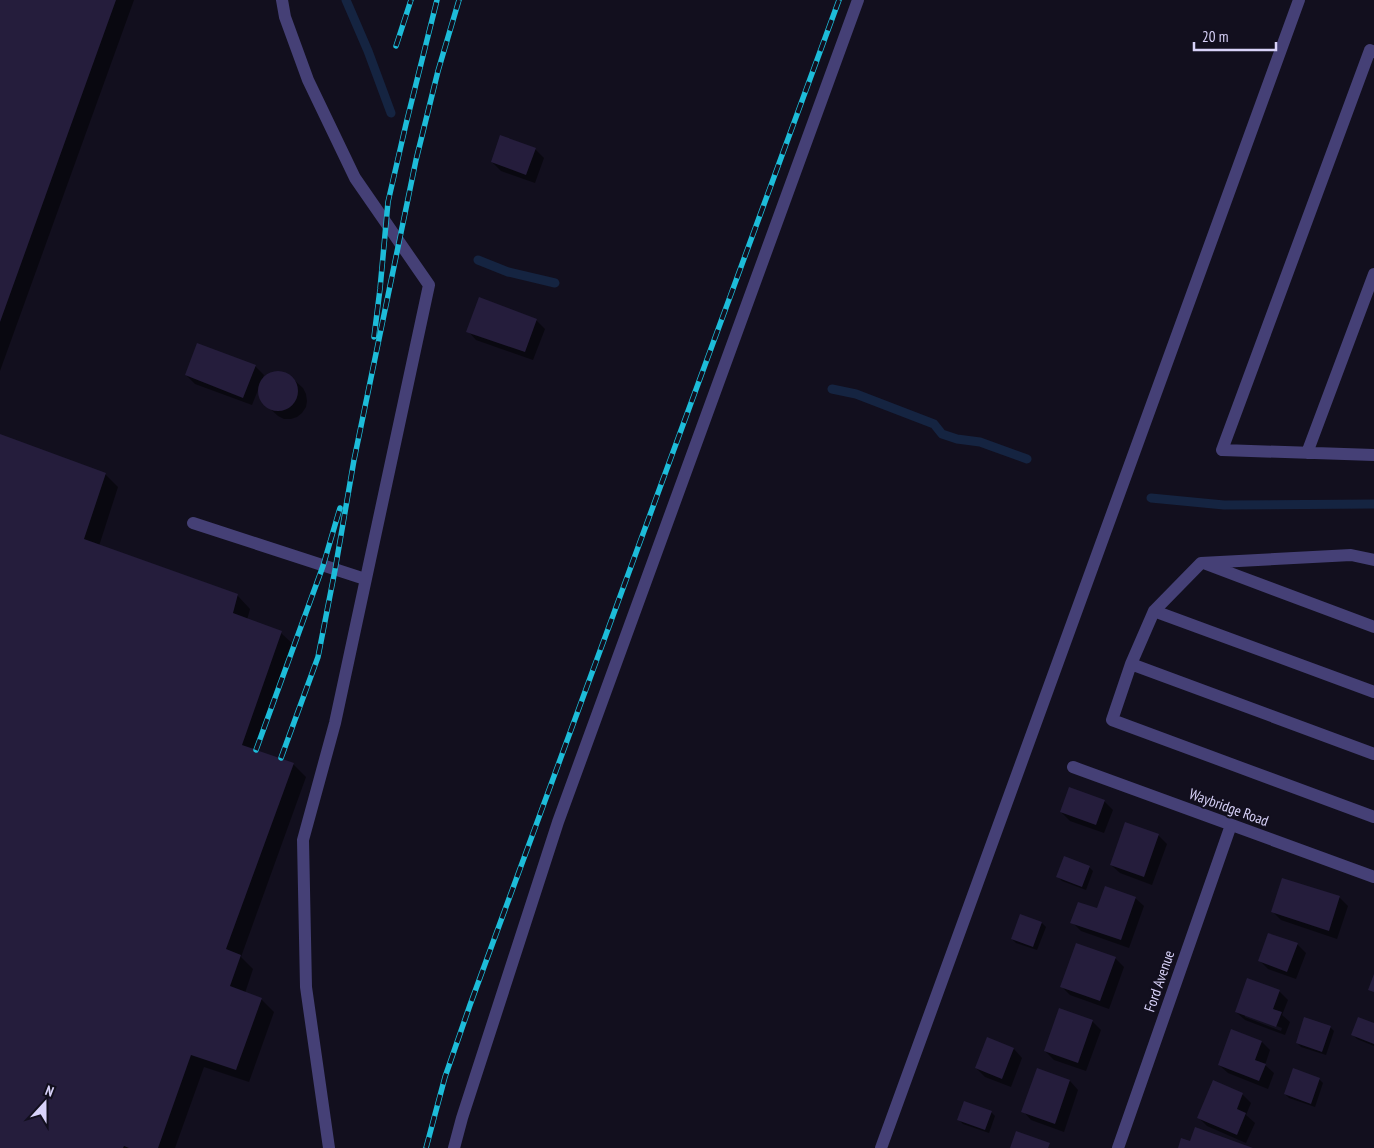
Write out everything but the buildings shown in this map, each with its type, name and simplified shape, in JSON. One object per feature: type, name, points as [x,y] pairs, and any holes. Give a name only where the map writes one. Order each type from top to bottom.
[{"type":"street","points":[[282,0],[285,17],[308,80],[355,178],[429,285],[335,723],[303,840],[306,986],[329,1148]]},
{"type":"street","points":[[454,1148],[558,822],[858,0]]},
{"type":"street","points":[[880,1148],[1299,0]]},
{"type":"street","points":[[1374,52],[1370,50],[1222,450],[1374,455]]},
{"type":"street","points":[[1307,453],[1374,274]]},
{"type":"street","points":[[193,523],[365,579]]},
{"type":"street","points":[[1374,560],[1351,555],[1201,563],[1154,611],[1112,720],[1374,817]]},
{"type":"street","points":[[1201,563],[1374,627]]},
{"type":"street","points":[[1154,611],[1374,692]]},
{"type":"street","points":[[1132,664],[1374,754]]},
{"type":"street","name":"Waybridge Road","points":[[1073,767],[1374,877]]},
{"type":"street","name":"Ford Avenue","points":[[1118,1148],[1231,825]]},
{"type":"waterway","points":[[346,0],[368,51],[391,113]]},
{"type":"waterway","points":[[478,260],[508,272],[555,283]]},
{"type":"waterway","points":[[832,389],[856,394],[934,424],[942,434],[957,439],[980,442],[1027,459]]},
{"type":"waterway","points":[[1151,498],[1224,505],[1374,504]]},
{"type":"railway","points":[[396,46],[411,0]]},
{"type":"railway","points":[[374,337],[388,202],[437,0]]},
{"type":"railway","points":[[281,758],[318,657],[354,460],[416,160],[438,71],[459,0]]},
{"type":"railway","points":[[426,1148],[445,1077],[470,1005],[839,0]]},
{"type":"railway","points":[[256,750],[323,566],[340,508]]}]
